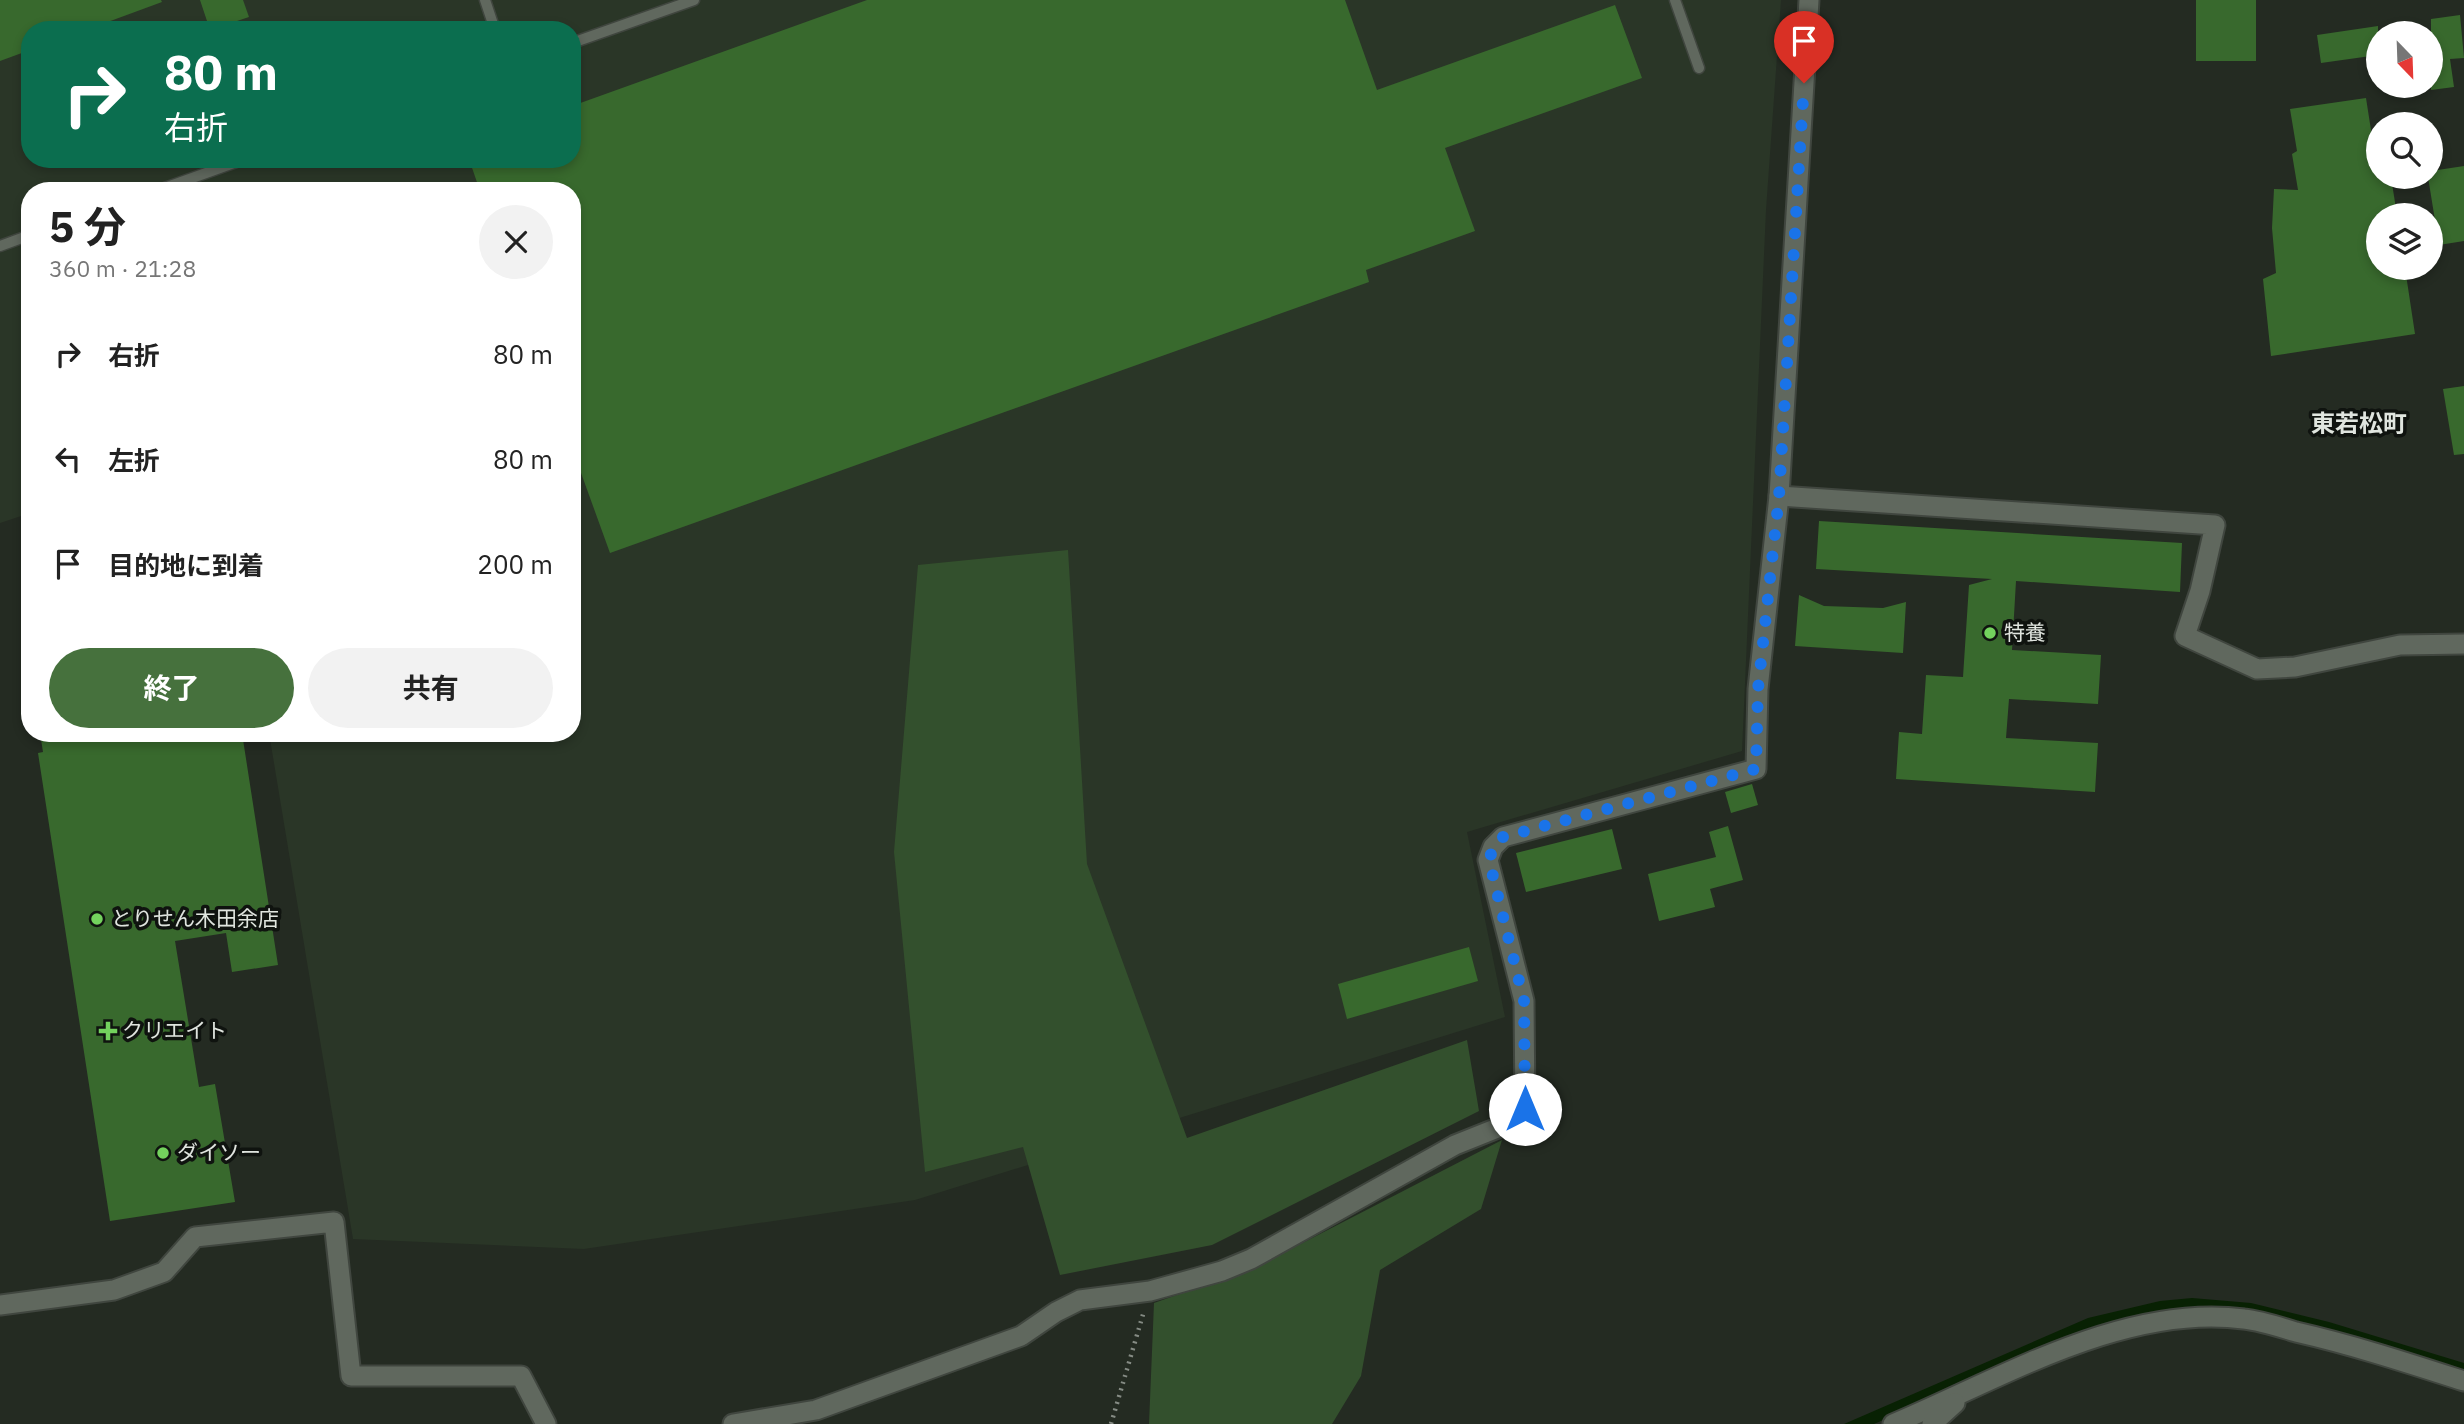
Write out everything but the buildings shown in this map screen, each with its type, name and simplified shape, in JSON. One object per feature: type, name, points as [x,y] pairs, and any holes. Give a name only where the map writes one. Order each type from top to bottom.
[{"type":"street","points":[[733,1424],[797,1415],[829,1406],[1021,1336],[1056,1312],[1080,1300],[1150,1291],[1251,1259],[1455,1145],[1516,1121],[1525,1109],[1524,1001],[1489,860],[1493,848],[1503,837],[1756,769],[1758,689],[1779,496],[1809,0]]},
{"type":"street","points":[[1779,496],[2215,525],[2200,591],[2185,636],[2257,669],[2295,667],[2400,645],[2464,644]]},
{"type":"street","points":[[0,1305],[114,1290],[164,1272],[195,1237],[334,1222],[351,1376],[521,1376],[546,1424]]},
{"type":"street","points":[[1893,1424],[2082,1341],[2128,1327],[2178,1318],[2245,1319],[2330,1340],[2464,1381]]},
{"type":"street","points":[[1932,1424],[1966,1392]]},
{"type":"lane","points":[[485,0],[492,21]]},
{"type":"lane","points":[[581,41],[694,0]]},
{"type":"lane","points":[[1675,0],[1699,68]]},
{"type":"lane","points":[[181,182],[220,168]]},
{"type":"lane","points":[[0,246],[21,238]]},
{"type":"path","points":[[1111,1424],[1150,1291]]},
{"type":"shaded area","points":[[0,0],[1781,0],[1766,210],[1742,751],[1467,832],[1505,1017],[915,1200],[584,1249],[353,1239],[270,742],[581,742],[581,182],[21,182],[21,516],[0,523]]},
{"type":"shaded area","points":[[1068,550],[1087,864],[1187,1138],[1467,1040],[1479,1111],[1212,1245],[1060,1275],[1023,1147],[925,1172],[894,852],[918,565]]},
{"type":"shaded area","points":[[1502,1140],[1481,1209],[1380,1270],[1361,1376],[1332,1424],[1149,1424],[1154,1303],[1256,1267]]},
{"type":"shaded area","points":[[2192,1298],[2251,1303],[2329,1322],[2464,1363],[2464,1376],[2248,1313],[2090,1330],[1874,1424],[1844,1424],[2088,1318],[2160,1301]]},
{"type":"place","name":"特養","points":[[1990,633]]},
{"type":"place","name":"とりせん木田余店","points":[[97,919]]},
{"type":"place","name":"クリエイト","points":[[108,1031]]},
{"type":"place","name":"ダイソー","points":[[163,1153]]},
{"type":"district","name":"東若松町","points":[[2359,424]]},
{"type":"route","points":[[1525,1109],[1524,1001],[1489,860],[1493,848],[1503,837],[1756,769],[1758,689],[1779,496],[1804,83]]}]
